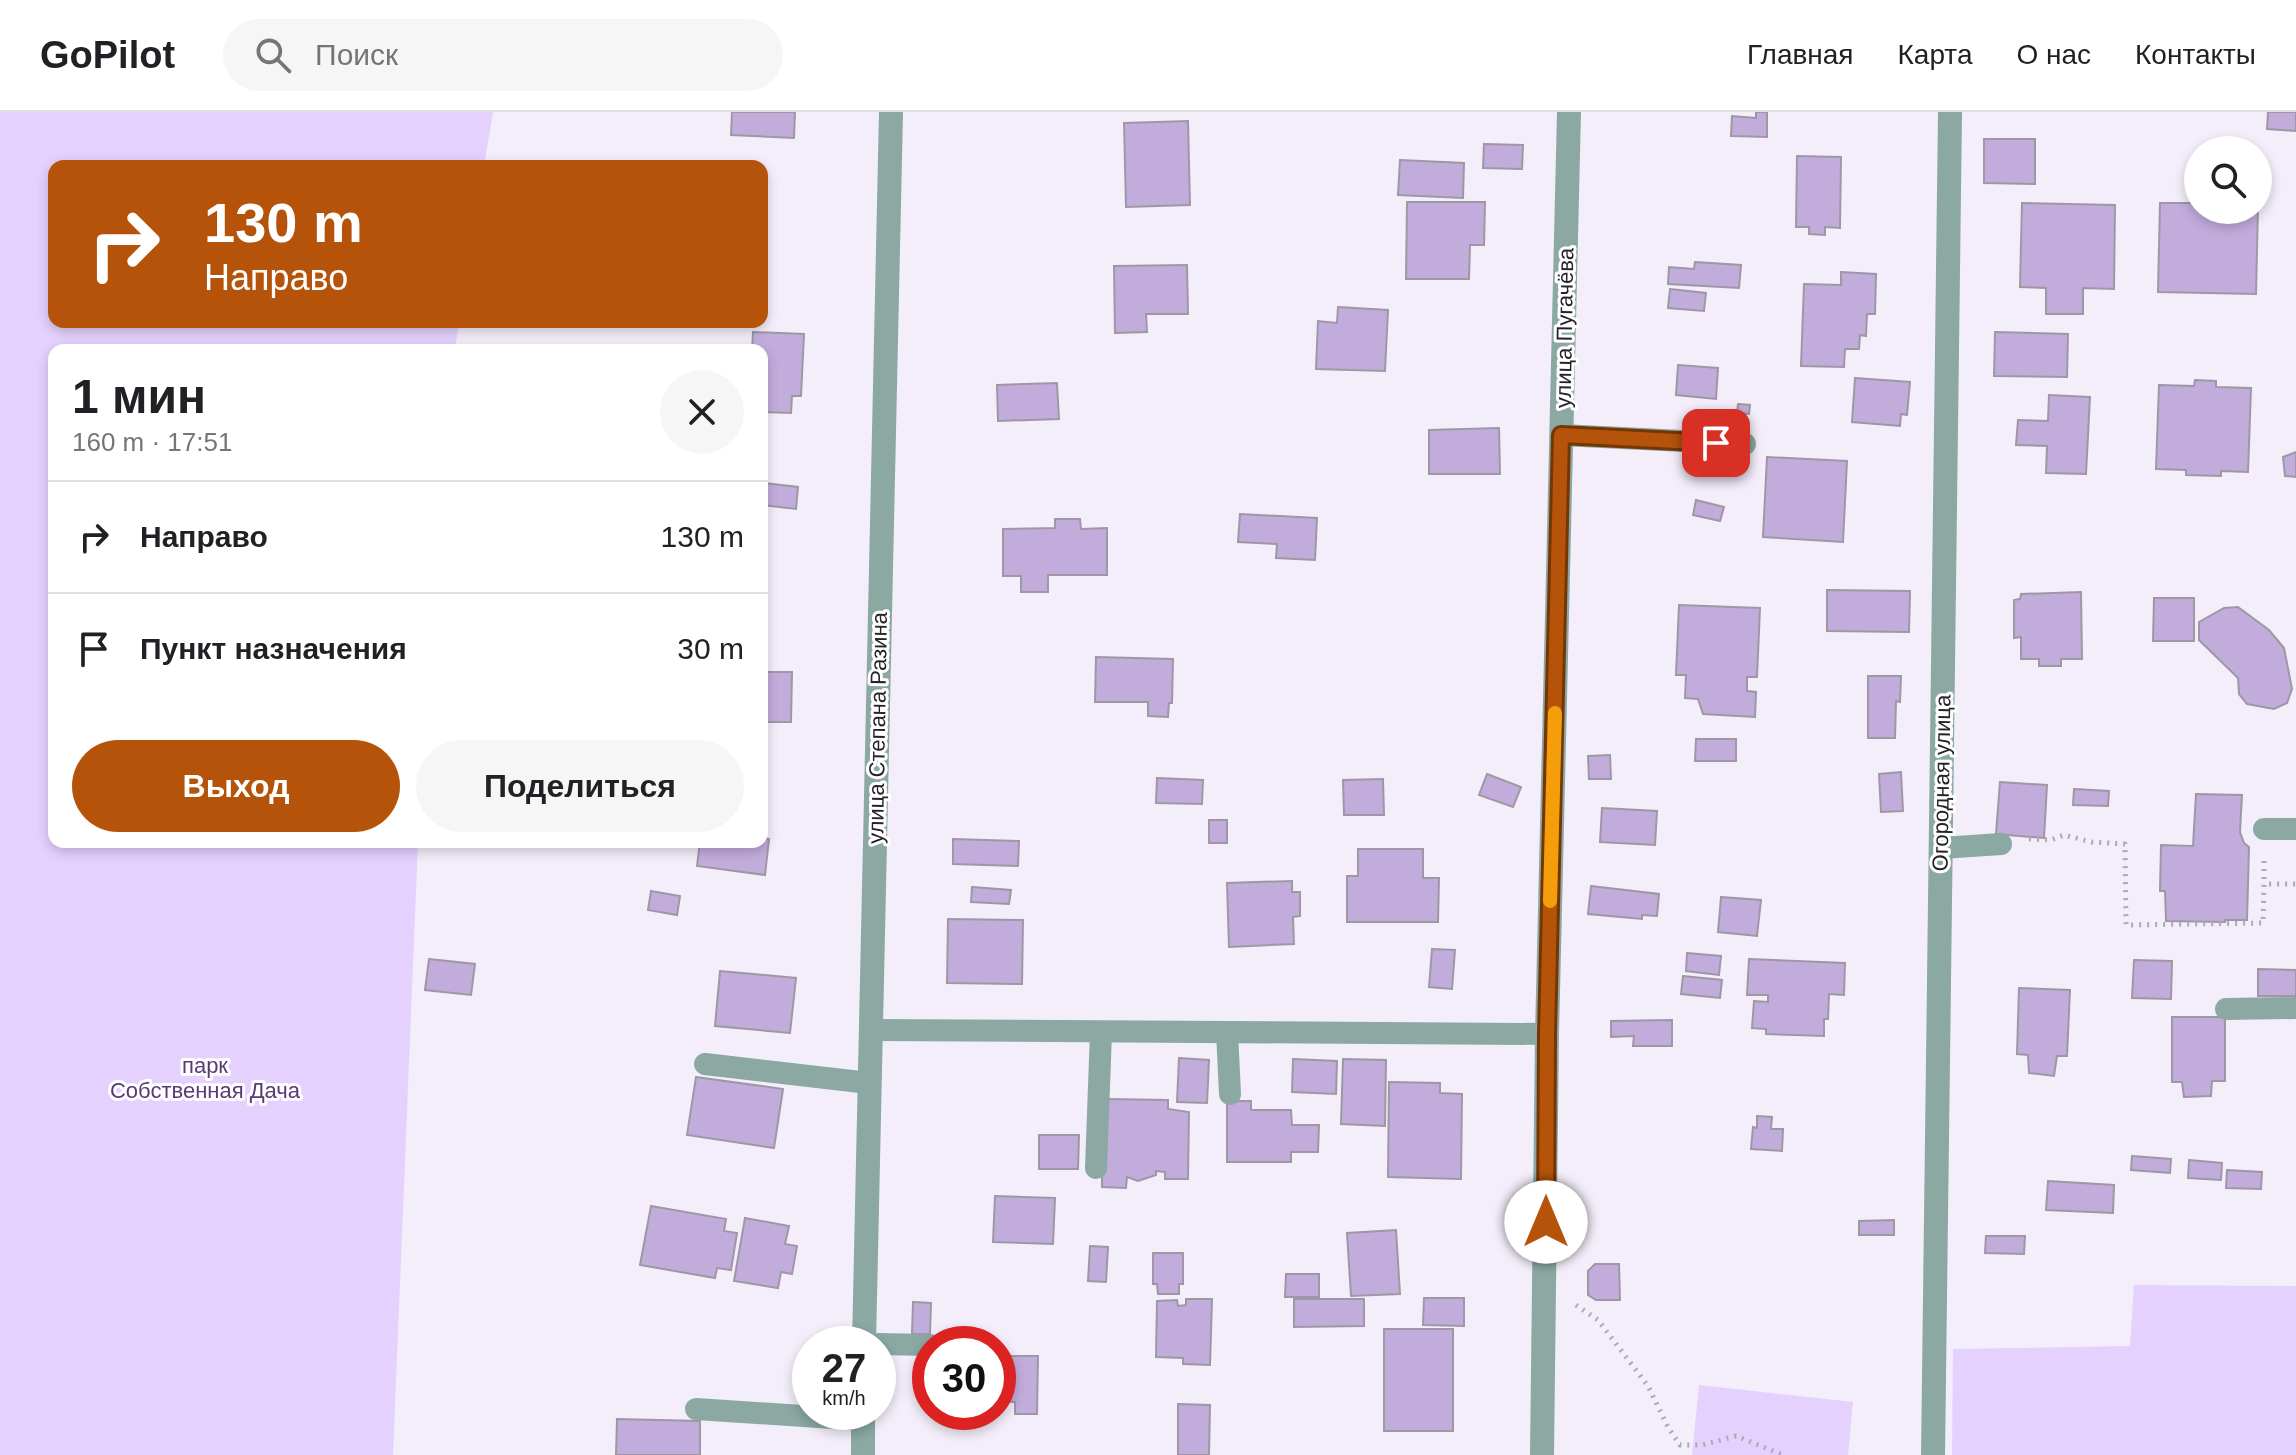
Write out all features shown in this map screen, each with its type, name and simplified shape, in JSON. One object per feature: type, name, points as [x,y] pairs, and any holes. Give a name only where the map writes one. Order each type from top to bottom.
[{"type":"street","name":"улица Степана Разина","points":[[864,1326],[891,112]]},
{"type":"street","name":"улица Пугачёва","points":[[1542,1455],[1547,1034],[1569,112]]},
{"type":"street","name":"Огородная улица","points":[[1933,1455],[1950,112]]},
{"type":"street","points":[[863,1430],[863,1455]]},
{"type":"lane","points":[[1561,435],[1745,444]]},
{"type":"lane","points":[[2264,829],[2296,829]]},
{"type":"lane","points":[[1941,848],[2001,844]]},
{"type":"lane","points":[[2226,1009],[2296,1008]]},
{"type":"lane","points":[[870,1030],[1547,1034]]},
{"type":"lane","points":[[1096,1168],[1101,1032]]},
{"type":"lane","points":[[1227,1032],[1230,1094]]},
{"type":"lane","points":[[705,1064],[869,1083]]},
{"type":"lane","points":[[696,1409],[792,1413]]},
{"type":"path","points":[[2001,844],[2001,839],[2051,840],[2064,835],[2092,842],[2125,844],[2126,925],[2228,926],[2263,923],[2264,884],[2296,884]]},
{"type":"path","points":[[1546,1284],[1598,1320],[1648,1386],[1680,1445],[1702,1445],[1736,1436],[1783,1455]]},
{"type":"green space","name":"парк Собственная Дача","points":[[0,112],[493,112],[485,160],[48,160],[48,328],[458,328],[456,344],[48,344],[48,848],[418,848],[393,1455],[0,1455]]},
{"type":"green space","points":[[2134,1285],[2296,1286],[2296,1455],[1952,1455],[1953,1349],[2130,1346]]},
{"type":"green space","points":[[1699,1385],[1853,1402],[1848,1455],[1692,1455]]},
{"type":"building","points":[[732,112],[795,112],[794,138],[731,135]]},
{"type":"building","points":[[1756,112],[1767,112],[1767,137],[1731,136],[1732,116],[1756,118]]},
{"type":"building","points":[[2268,112],[2296,112],[2296,131],[2267,129]]},
{"type":"building","points":[[1188,121],[1190,205],[1126,207],[1124,123]]},
{"type":"building","points":[[1984,139],[2035,139],[2035,184],[1984,183]]},
{"type":"building","points":[[1484,144],[1523,145],[1522,169],[1483,168]]},
{"type":"building","points":[[1797,156],[1841,157],[1840,228],[1825,227],[1825,235],[1809,234],[1809,227],[1796,227]]},
{"type":"building","points":[[1400,160],[1464,163],[1463,198],[1398,195]]},
{"type":"building","points":[[1407,202],[1485,202],[1484,245],[1470,245],[1469,279],[1406,279]]},
{"type":"building","points":[[2022,203],[2115,205],[2114,289],[2083,288],[2083,314],[2046,314],[2046,288],[2020,287]]},
{"type":"building","points":[[2160,203],[2184,203],[2184,224],[2258,224],[2256,294],[2158,292]]},
{"type":"building","points":[[1695,262],[1741,265],[1739,288],[1668,284],[1669,267],[1694,269]]},
{"type":"building","points":[[1187,265],[1188,314],[1146,314],[1147,332],[1115,333],[1114,266]]},
{"type":"building","points":[[1841,272],[1876,274],[1875,314],[1867,314],[1866,336],[1860,335],[1859,349],[1845,349],[1844,367],[1801,366],[1804,284],[1841,285]]},
{"type":"building","points":[[1670,289],[1706,293],[1704,311],[1668,308]]},
{"type":"building","points":[[1338,307],[1388,310],[1385,371],[1316,369],[1318,321],[1337,323]]},
{"type":"building","points":[[753,332],[804,334],[801,396],[792,396],[791,413],[768,412],[768,344],[752,344]]},
{"type":"building","points":[[1995,332],[2068,334],[2067,377],[1994,376]]},
{"type":"building","points":[[1678,365],[1718,368],[1716,399],[1676,395]]},
{"type":"building","points":[[1855,378],[1910,382],[1907,415],[1901,414],[1900,426],[1852,422]]},
{"type":"building","points":[[2195,380],[2216,381],[2216,387],[2251,388],[2248,472],[2221,471],[2221,476],[2186,475],[2186,470],[2156,469],[2159,385],[2194,386]]},
{"type":"building","points":[[1057,383],[1059,419],[998,421],[997,385]]},
{"type":"building","points":[[2049,395],[2090,397],[2086,474],[2046,473],[2047,446],[2016,445],[2018,420],[2048,421]]},
{"type":"building","points":[[1738,404],[1750,405],[1749,414],[1737,413]]},
{"type":"building","points":[[1499,428],[1500,474],[1429,474],[1429,430]]},
{"type":"building","points":[[2296,452],[2296,477],[2285,476],[2283,457]]},
{"type":"building","points":[[1767,457],[1847,461],[1843,542],[1763,537]]},
{"type":"building","points":[[768,483],[798,487],[796,509],[768,506]]},
{"type":"building","points":[[1696,500],[1724,507],[1720,521],[1693,515]]},
{"type":"building","points":[[1240,514],[1317,518],[1315,560],[1276,558],[1277,544],[1238,542]]},
{"type":"building","points":[[1055,519],[1080,519],[1081,529],[1107,528],[1107,575],[1048,575],[1048,592],[1021,592],[1021,576],[1003,576],[1003,529],[1055,528]]},
{"type":"building","points":[[1827,590],[1910,591],[1909,632],[1827,631]]},
{"type":"building","points":[[2081,592],[2082,659],[2061,659],[2061,666],[2039,666],[2039,659],[2021,659],[2021,637],[2014,638],[2014,600],[2020,599],[2021,594]]},
{"type":"building","points":[[2154,598],[2194,598],[2194,641],[2153,641]]},
{"type":"building","points":[[1679,605],[1760,608],[1757,677],[1747,677],[1747,691],[1756,692],[1755,717],[1703,714],[1698,699],[1685,698],[1686,675],[1676,675]]},
{"type":"building","points":[[2238,607],[2269,630],[2284,648],[2292,689],[2287,703],[2274,709],[2247,704],[2239,694],[2238,678],[2199,640],[2199,622],[2224,608]]},
{"type":"building","points":[[1096,657],[1173,659],[1172,703],[1169,703],[1168,717],[1148,716],[1148,702],[1095,702]]},
{"type":"building","points":[[768,672],[792,672],[791,722],[768,722]]},
{"type":"building","points":[[1868,676],[1901,676],[1900,702],[1896,701],[1895,738],[1868,738]]},
{"type":"building","points":[[1696,739],[1736,739],[1736,761],[1695,761]]},
{"type":"building","points":[[1610,755],[1611,779],[1589,779],[1588,756]]},
{"type":"building","points":[[1901,772],[1903,811],[1881,812],[1879,774]]},
{"type":"building","points":[[1487,774],[1521,787],[1513,807],[1479,795]]},
{"type":"building","points":[[1157,778],[1203,780],[1202,804],[1156,803]]},
{"type":"building","points":[[1383,779],[1384,815],[1344,815],[1343,780]]},
{"type":"building","points":[[2000,782],[2047,785],[2044,838],[1996,834]]},
{"type":"building","points":[[2074,789],[2109,791],[2108,806],[2073,805]]},
{"type":"building","points":[[2196,794],[2242,795],[2240,832],[2249,847],[2247,920],[2166,921],[2165,891],[2160,891],[2161,845],[2193,846]]},
{"type":"building","points":[[1602,808],[1657,811],[1655,845],[1600,842]]},
{"type":"building","points":[[1209,820],[1227,820],[1227,843],[1209,843]]},
{"type":"building","points":[[953,839],[1019,841],[1018,866],[953,864]]},
{"type":"building","points":[[699,848],[768,848],[765,875],[697,866]]},
{"type":"building","points":[[1358,849],[1423,849],[1423,878],[1439,878],[1438,922],[1347,922],[1347,876],[1358,876]]},
{"type":"building","points":[[1292,881],[1292,892],[1300,892],[1300,916],[1293,917],[1294,944],[1229,947],[1227,883]]},
{"type":"building","points":[[1591,886],[1659,894],[1657,916],[1642,915],[1642,919],[1588,914]]},
{"type":"building","points":[[972,887],[1011,890],[1009,904],[971,902]]},
{"type":"building","points":[[651,891],[680,896],[677,915],[648,910]]},
{"type":"building","points":[[1721,897],[1761,900],[1757,936],[1718,932]]},
{"type":"building","points":[[948,919],[1023,920],[1022,984],[947,983]]},
{"type":"building","points":[[1432,949],[1455,950],[1452,989],[1429,987]]},
{"type":"building","points":[[1687,953],[1721,956],[1719,975],[1686,971]]},
{"type":"building","points":[[429,959],[475,964],[471,995],[425,990]]},
{"type":"building","points":[[1749,959],[1845,963],[1844,995],[1829,994],[1824,1036],[1766,1034],[1766,1029],[1752,1028],[1754,1001],[1768,1002],[1768,995],[1747,995]]},
{"type":"building","points":[[2134,960],[2172,961],[2171,999],[2132,998]]},
{"type":"building","points":[[2258,969],[2296,970],[2296,996],[2258,996]]},
{"type":"building","points":[[720,971],[796,978],[790,1033],[715,1026]]},
{"type":"building","points":[[1683,976],[1722,980],[1720,998],[1681,994]]},
{"type":"building","points":[[2019,988],[2070,990],[2067,1056],[2057,1056],[2054,1076],[2029,1073],[2028,1055],[2017,1054]]},
{"type":"building","points":[[2172,1017],[2225,1017],[2225,1081],[2212,1081],[2211,1096],[2184,1097],[2182,1082],[2172,1082]]},
{"type":"building","points":[[1672,1020],[1672,1046],[1633,1046],[1634,1036],[1611,1037],[1611,1021]]},
{"type":"building","points":[[1179,1058],[1209,1060],[1207,1103],[1177,1102]]},
{"type":"building","points":[[1293,1059],[1337,1061],[1336,1094],[1292,1092]]},
{"type":"building","points":[[1343,1059],[1386,1060],[1385,1126],[1341,1124]]},
{"type":"building","points":[[696,1077],[783,1089],[774,1148],[687,1135]]},
{"type":"building","points":[[1389,1082],[1440,1083],[1440,1093],[1462,1094],[1461,1179],[1388,1177]]},
{"type":"building","points":[[1107,1099],[1168,1100],[1168,1109],[1189,1112],[1188,1179],[1165,1179],[1165,1172],[1156,1171],[1156,1175],[1138,1181],[1127,1177],[1126,1188],[1102,1187],[1102,1108]]},
{"type":"building","points":[[1227,1101],[1251,1101],[1251,1110],[1291,1110],[1292,1125],[1319,1125],[1318,1152],[1291,1152],[1291,1162],[1227,1162]]},
{"type":"building","points":[[1757,1116],[1772,1117],[1771,1129],[1783,1129],[1782,1151],[1751,1149]]},
{"type":"building","points":[[1039,1135],[1079,1135],[1078,1169],[1039,1169]]},
{"type":"building","points":[[2132,1156],[2171,1159],[2170,1173],[2131,1170]]},
{"type":"building","points":[[2189,1160],[2222,1163],[2221,1180],[2188,1178]]},
{"type":"building","points":[[2227,1170],[2262,1172],[2261,1189],[2226,1188]]},
{"type":"building","points":[[2048,1181],[2114,1185],[2113,1213],[2046,1210]]},
{"type":"building","points":[[995,1196],[1055,1198],[1053,1244],[993,1242]]},
{"type":"building","points":[[651,1206],[726,1219],[724,1231],[737,1233],[731,1270],[717,1268],[715,1278],[640,1265]]},
{"type":"building","points":[[745,1218],[789,1226],[785,1244],[797,1246],[792,1274],[781,1272],[778,1288],[734,1281]]},
{"type":"building","points":[[1894,1220],[1894,1235],[1859,1235],[1859,1221]]},
{"type":"building","points":[[1396,1230],[1400,1294],[1351,1296],[1347,1233]]},
{"type":"building","points":[[1986,1236],[2025,1236],[2024,1254],[1985,1253]]},
{"type":"building","points":[[1090,1246],[1108,1247],[1106,1282],[1088,1281]]},
{"type":"building","points":[[1153,1253],[1183,1253],[1183,1284],[1179,1284],[1179,1294],[1158,1294],[1157,1284],[1153,1284]]},
{"type":"building","points":[[1595,1264],[1619,1264],[1620,1300],[1596,1300],[1588,1295],[1588,1271]]},
{"type":"building","points":[[1286,1274],[1319,1274],[1319,1297],[1285,1297]]},
{"type":"building","points":[[1424,1298],[1464,1298],[1464,1326],[1423,1325]]},
{"type":"building","points":[[1186,1299],[1212,1299],[1210,1365],[1183,1364],[1183,1358],[1156,1357],[1157,1301],[1177,1300],[1178,1306],[1186,1305]]},
{"type":"building","points":[[1294,1299],[1364,1299],[1364,1326],[1294,1327]]},
{"type":"building","points":[[913,1302],[931,1303],[930,1326],[912,1326]]},
{"type":"building","points":[[1384,1329],[1453,1329],[1453,1431],[1384,1431]]},
{"type":"building","points":[[1016,1356],[1038,1356],[1037,1414],[1016,1414]]},
{"type":"building","points":[[1178,1404],[1210,1405],[1209,1455],[1178,1455]]},
{"type":"building","points":[[617,1419],[700,1421],[700,1455],[616,1455]]},
{"type":"slow traffic","points":[[1550,901],[1555,713]]},
{"type":"route","points":[[1546,1222],[1547,1034],[1561,435],[1716,443]]}]
